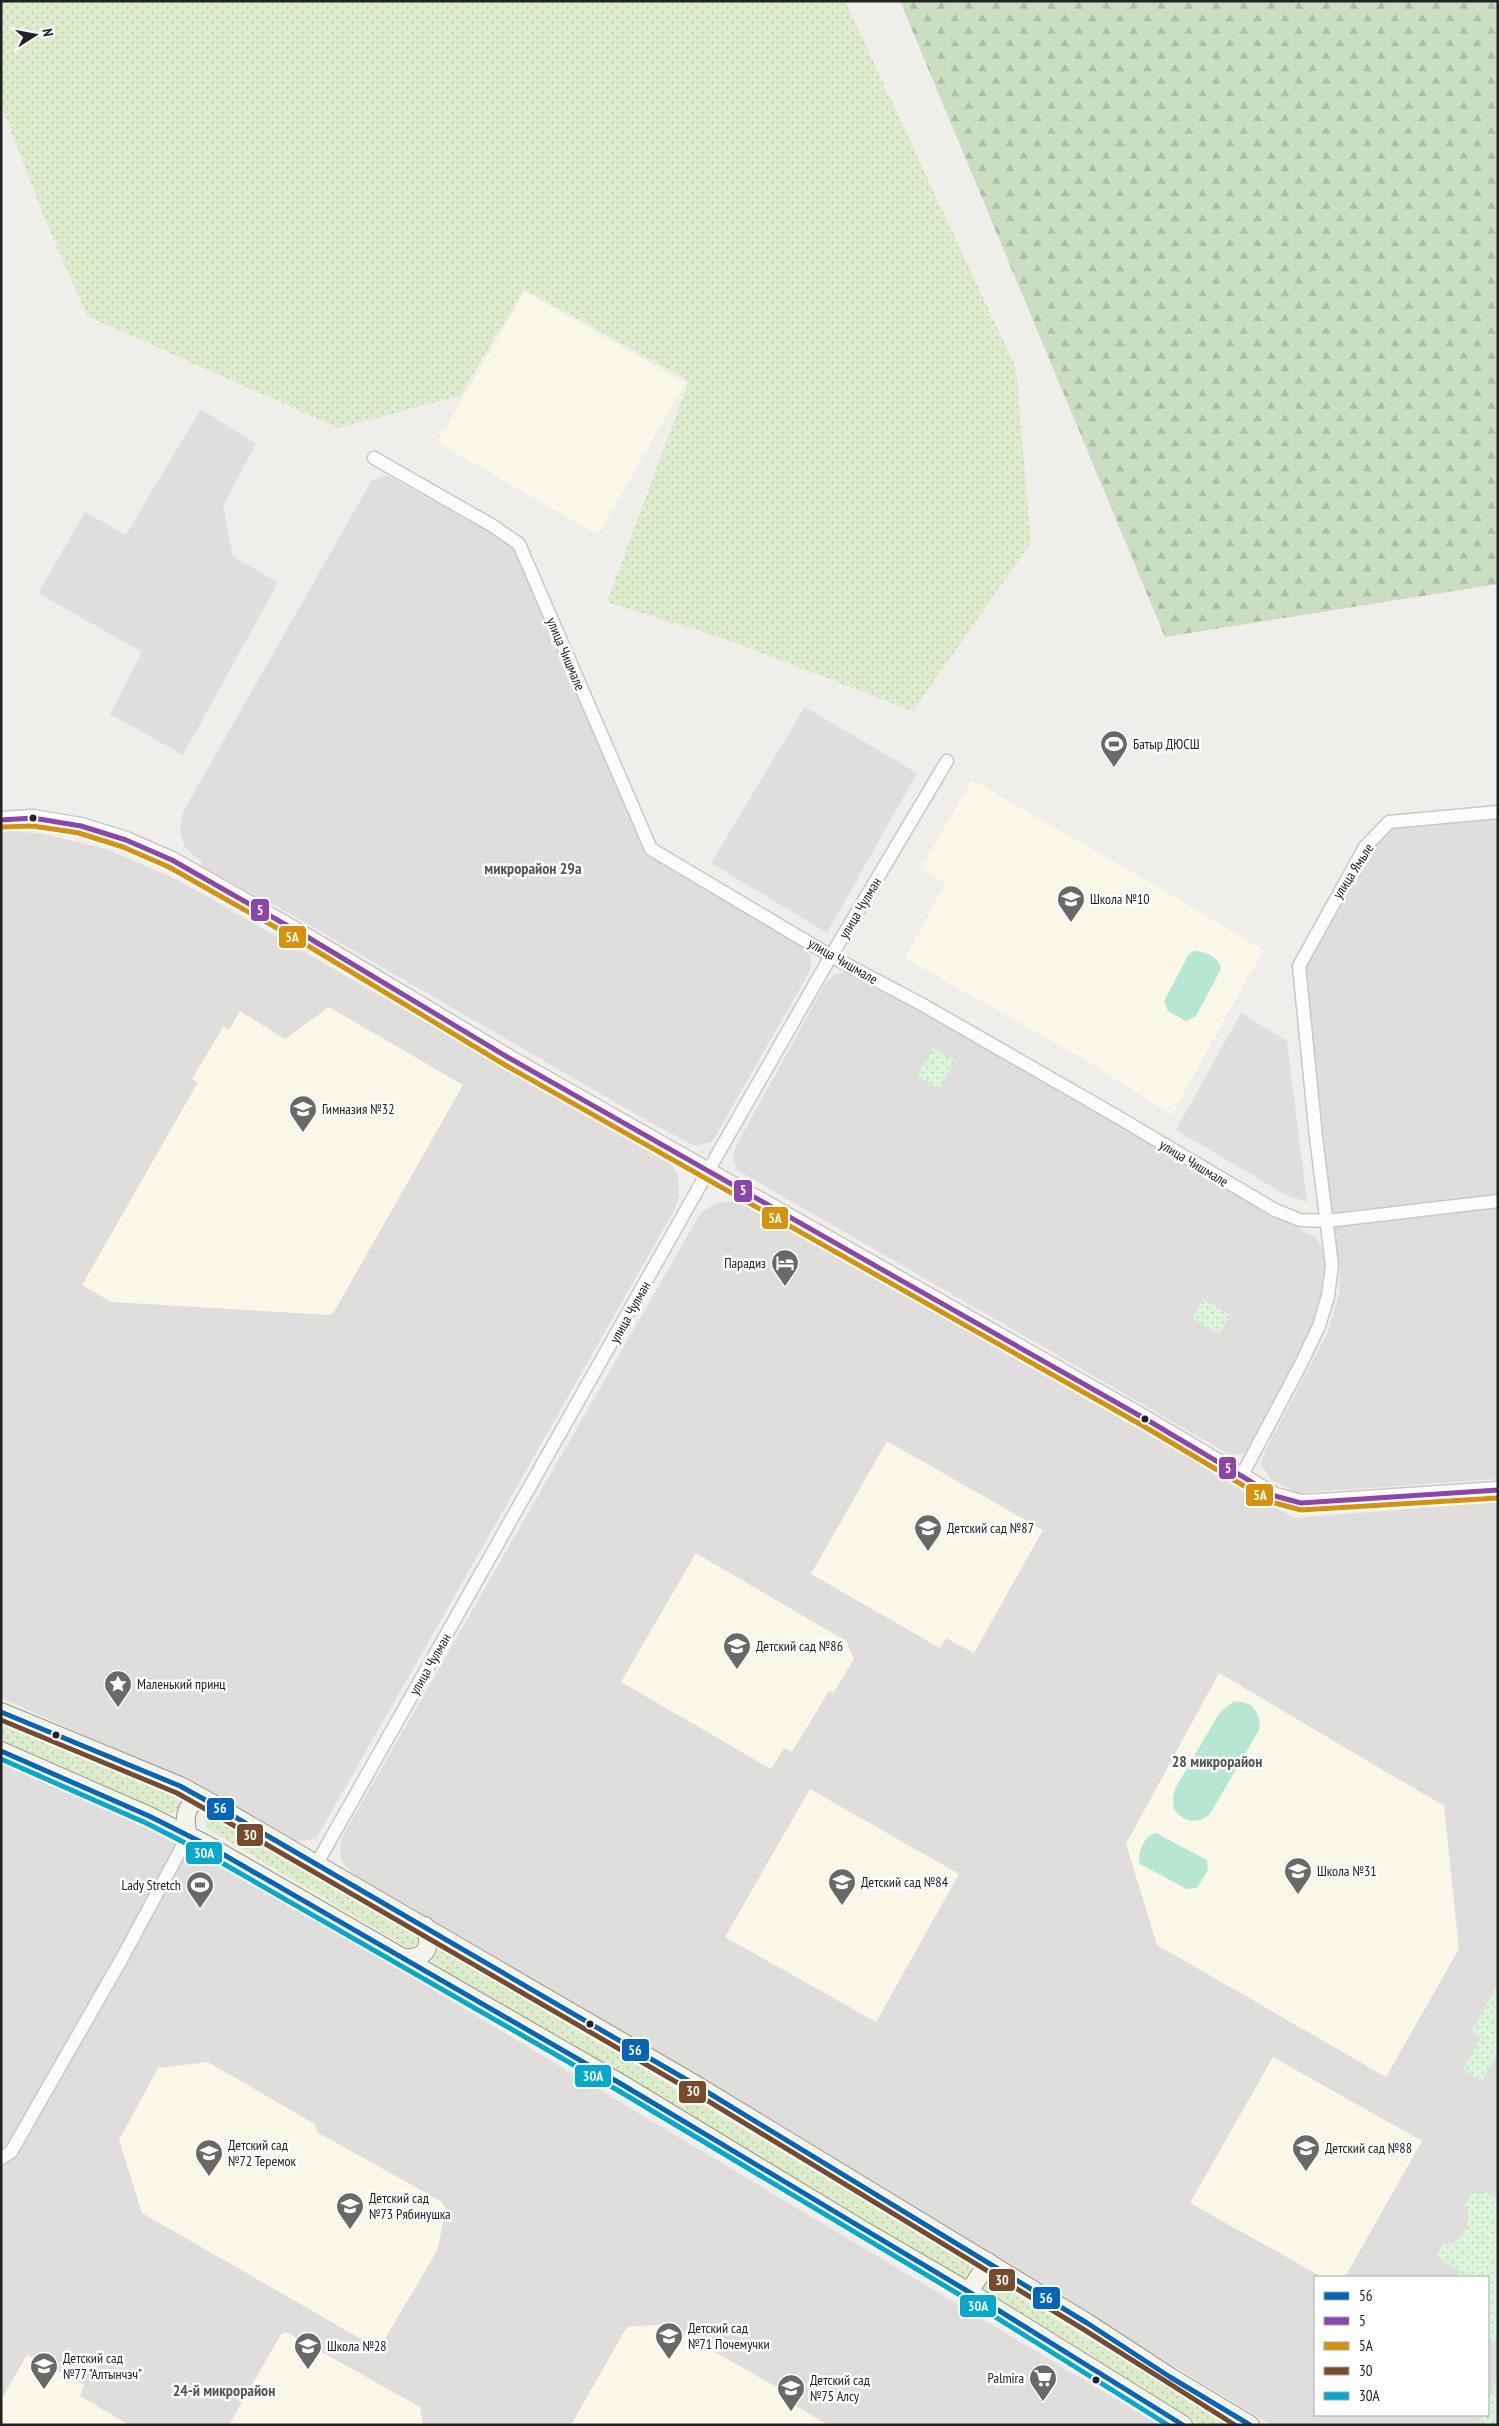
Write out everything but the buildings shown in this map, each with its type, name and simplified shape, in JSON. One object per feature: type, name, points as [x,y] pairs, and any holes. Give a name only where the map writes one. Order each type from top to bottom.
[{"type":"main road","points":[[1,1712],[180,1786],[211,1803],[694,2084],[988,2262],[1250,2425]]},
{"type":"main road","points":[[1,1751],[149,1816],[188,1836],[404,1958],[623,2085],[864,2231],[969,2292],[1183,2425]]},
{"type":"main road","points":[[188,1836],[184,1822],[189,1808],[201,1801],[211,1803]]},
{"type":"main road","points":[[404,1958],[419,1956],[426,1949],[429,1939],[425,1926]]},
{"type":"main road","points":[[969,2292],[988,2262]]},
{"type":"street","name":"улица Чишмале","points":[[374,458],[493,526],[519,544],[651,849],[831,956],[923,1005],[1275,1210],[1300,1220],[1327,1221],[1498,1200]]},
{"type":"street","name":"улица Чулман","points":[[316,1865],[831,956],[947,761]]},
{"type":"street","name":"улица Ямьле","points":[[1327,1221],[1316,1137],[1299,966],[1365,847],[1389,822],[1498,812]]},
{"type":"street","points":[[1,820],[33,818],[73,824],[156,852],[308,938],[509,1058],[708,1173],[1149,1421],[1275,1496],[1302,1502],[1367,1500],[1498,1490]]},
{"type":"street","points":[[1241,1477],[1301,1364],[1318,1326],[1328,1296],[1332,1265],[1327,1221]]},
{"type":"street","points":[[1,2158],[11,2152],[48,2083],[121,1960],[188,1836]]},
{"type":"shaded area","points":[[525,292],[685,383],[598,535],[437,442]]},
{"type":"shaded area","points":[[201,409],[256,444],[223,506],[233,556],[278,583],[183,755],[110,714],[142,652],[38,593],[85,512],[126,535]]},
{"type":"shaded area","points":[[386,475],[510,543],[516,549],[644,849],[804,945],[811,958],[810,971],[712,1142],[695,1146],[653,1124],[204,864],[185,848],[180,832],[183,812],[372,480]]},
{"type":"shaded area","points":[[805,707],[917,773],[827,933],[711,863]]},
{"type":"shaded area","name":"Школа №10","points":[[972,780],[1263,950],[1172,1115],[1087,1061],[905,958],[946,883],[921,868]]},
{"type":"shaded area","points":[[513,808],[587,851],[579,864],[511,826],[508,815]]},
{"type":"shaded area","points":[[1498,813],[1498,1479],[1298,1493],[1272,1481],[1261,1464],[1265,1451],[1327,1334],[1339,1294],[1340,1268],[1305,968],[1380,826]]},
{"type":"shaded area","points":[[1,832],[45,834],[106,849],[178,880],[669,1161],[678,1175],[679,1196],[676,1207],[316,1839],[296,1841],[205,1789],[1,1698]]},
{"type":"shaded area","points":[[214,859],[272,892],[272,903],[268,909],[199,869],[203,862]]},
{"type":"shaded area","points":[[844,972],[855,974],[1316,1238],[1323,1249],[1326,1261],[1322,1293],[1316,1315],[1247,1452],[1232,1456],[737,1170],[733,1157],[736,1146],[825,984],[834,975]]},
{"type":"shaded area","name":"Гимназия №32","points":[[329,1007],[463,1085],[334,1312],[330,1315],[111,1302],[82,1285],[198,1082],[192,1079],[223,1027],[229,1030],[240,1011],[285,1039]]},
{"type":"shaded area","points":[[1241,1013],[1287,1041],[1307,1202],[1286,1195],[1176,1130]]},
{"type":"shaded area","points":[[1001,1125],[1031,1141],[1019,1163],[989,1146]]},
{"type":"shaded area","points":[[733,1201],[746,1204],[1294,1518],[1498,1502],[1498,1984],[1472,2031],[1481,2037],[1463,2070],[1482,2080],[1498,2053],[1498,2193],[1495,2198],[1483,2191],[1479,2196],[1473,2192],[1468,2208],[1469,2222],[1464,2235],[1453,2243],[1443,2244],[1437,2255],[1460,2271],[1458,2276],[1314,2276],[1314,2416],[1482,2416],[1477,2425],[1272,2425],[354,1875],[343,1863],[340,1853],[342,1837],[696,1221],[703,1211],[716,1203]]},
{"type":"shaded area","points":[[1135,1209],[1153,1219],[1142,1239],[1124,1228]]},
{"type":"shaded area","points":[[788,1232],[840,1261],[834,1271],[782,1242]]},
{"type":"shaded area","name":"Детский сад №87","points":[[887,1441],[1043,1530],[974,1653],[946,1638],[940,1648],[811,1574]]},
{"type":"shaded area","points":[[1199,1458],[1279,1505],[1276,1509],[1271,1510],[1199,1469],[1197,1463]]},
{"type":"shaded area","name":"Детский сад №86","points":[[696,1553],[846,1641],[854,1659],[834,1692],[829,1691],[792,1752],[784,1748],[771,1769],[621,1682]]},
{"type":"shaded area","points":[[878,1661],[886,1666],[853,1722],[845,1717]]},
{"type":"shaded area","name":"Школа №31","points":[[1219,1673],[1444,1806],[1459,1949],[1386,2077],[1157,1945],[1126,1844]]},
{"type":"shaded area","points":[[990,1728],[997,1732],[956,1802],[948,1798]]},
{"type":"shaded area","points":[[1,1759],[149,1823],[201,1851],[1159,2425],[1,2425]]},
{"type":"shaded area","name":"Детский сад №84","points":[[810,1789],[959,1874],[876,2022],[725,1937]]},
{"type":"shaded area","points":[[85,1824],[148,1856],[131,1888],[67,1853]]},
{"type":"shaded area","points":[[575,1939],[594,1948],[593,1956],[595,1962],[646,1990],[655,1987],[662,1991],[652,2009],[636,1999],[633,2004],[561,1962]]},
{"type":"shaded area","points":[[48,2027],[67,2039],[54,2061],[31,2054]]},
{"type":"shaded area","name":"Детский сад №88","points":[[1273,2057],[1422,2141],[1346,2276],[1320,2276],[1190,2203]]},
{"type":"shaded area","points":[[208,2062],[315,2124],[317,2132],[442,2202],[446,2209],[437,2251],[380,2347],[375,2347],[142,2213],[119,2140],[158,2068]]},
{"type":"shaded area","points":[[1232,2231],[1264,2250],[1265,2259],[1281,2268],[1273,2282],[1230,2257],[1226,2242]]},
{"type":"shaded area","name":"Детский сад №71 Почемучки","points":[[666,2324],[787,2393],[784,2399],[828,2425],[571,2425],[627,2327]]},
{"type":"shaded area","name":"Школа №28","points":[[286,2332],[420,2407],[423,2425],[229,2425],[281,2334]]},
{"type":"shaded area","points":[[1489,2338],[1498,2344],[1498,2374],[1489,2402]]},
{"type":"shaded area","name":"Детский сад №77 \"Алтынчэч\"","points":[[27,2355],[84,2385],[80,2396],[129,2425],[1,2425],[1,2400]]},
{"type":"green space","points":[[1,1],[845,1],[1016,368],[1031,543],[913,711],[728,640],[607,602],[689,381],[524,289],[460,396],[338,428],[87,316],[44,217],[1,105]]},
{"type":"green space","points":[[900,1],[1498,1],[1498,584],[1165,637]]},
{"type":"green space","points":[[1195,951],[1203,952],[1215,958],[1221,969],[1196,1016],[1186,1021],[1168,1011],[1164,1001],[1189,954]]},
{"type":"green space","points":[[933,1048],[955,1060],[940,1089],[917,1076]]},
{"type":"green space","points":[[1203,1299],[1230,1315],[1219,1334],[1192,1318]]},
{"type":"green space","points":[[1233,1702],[1245,1703],[1254,1709],[1259,1718],[1259,1730],[1210,1814],[1201,1820],[1186,1819],[1174,1809],[1173,1797],[1175,1789],[1220,1712]]},
{"type":"green space","points":[[1,1716],[173,1796],[178,1801],[178,1808],[172,1813],[167,1813],[1,1740]]},
{"type":"green space","points":[[214,1815],[414,1933],[418,1938],[417,1944],[412,1948],[406,1947],[210,1830],[206,1826],[206,1820]]},
{"type":"green space","points":[[1156,1833],[1207,1860],[1208,1870],[1197,1888],[1187,1889],[1140,1864],[1139,1855],[1142,1845],[1148,1837]]},
{"type":"green space","points":[[437,1949],[443,1950],[969,2264],[973,2272],[969,2277],[960,2278],[434,1964],[430,1957]]},
{"type":"green space","points":[[1498,1984],[1498,2053],[1482,2080],[1463,2070],[1481,2037],[1471,2031]]},
{"type":"green space","points":[[1482,2190],[1495,2198],[1498,2193],[1498,2344],[1489,2338],[1489,2276],[1458,2276],[1460,2271],[1437,2256],[1443,2244],[1447,2245],[1453,2242],[1465,2231],[1468,2221],[1468,2208],[1464,2206],[1473,2191],[1479,2195]]},
{"type":"green space","points":[[987,2281],[992,2281],[1232,2425],[1201,2425],[985,2296],[981,2288]]},
{"type":"green space","points":[[1498,2374],[1498,2425],[1477,2425],[1482,2416],[1489,2416],[1489,2402]]},
{"type":"transit line","name":"5","points":[[1,820],[33,818],[81,826],[126,840],[172,860],[309,938],[509,1058],[1149,1421],[1275,1496],[1301,1503],[1498,1490]]},
{"type":"transit line","name":"5А","points":[[1,827],[33,826],[79,833],[123,847],[169,867],[305,944],[505,1065],[1145,1427],[1271,1502],[1301,1510],[1498,1498]]},
{"type":"transit line","name":"56","points":[[1,1712],[180,1786],[211,1803],[694,2084],[1087,2323],[1170,2377],[1250,2425]]},
{"type":"transit line","name":"30","points":[[1,1720],[177,1793],[207,1810],[690,2090],[1083,2329],[1235,2425]]},
{"type":"transit line","name":"56","points":[[1,1751],[149,1816],[207,1845],[623,2085],[969,2292],[1183,2425]]},
{"type":"transit line","name":"30А","points":[[1,1759],[146,1823],[203,1852],[619,2091],[965,2298],[1168,2425]]},
{"type":"place","name":"Батыр ДЮСШ","points":[[1114,768]]},
{"type":"place","name":"Школа №10","points":[[1071,923]]},
{"type":"place","name":"Гимназия №32","points":[[303,1133]]},
{"type":"place","name":"Парадиз","points":[[785,1287]]},
{"type":"place","name":"Детский сад №87","points":[[928,1552]]},
{"type":"place","name":"Детский сад №86","points":[[737,1670]]},
{"type":"place","name":"Маленький принц","points":[[118,1708]]},
{"type":"place","name":"Школа №31","points":[[1298,1895]]},
{"type":"place","name":"Детский сад №84","points":[[842,1906]]},
{"type":"place","name":"Lady Stretch","points":[[200,1909]]},
{"type":"place","name":"Детский сад №88","points":[[1306,2172]]},
{"type":"place","name":"Детский сад №72 Теремок","points":[[209,2177]]},
{"type":"place","name":"Детский сад №73 Рябинушка","points":[[350,2230]]},
{"type":"place","name":"Детский сад №71 Почемучки","points":[[669,2360]]},
{"type":"place","name":"Школа №28","points":[[308,2370]]},
{"type":"place","name":"Детский сад №77 \"Алтынчэч\"","points":[[44,2390]]},
{"type":"place","name":"Palmira","points":[[1043,2402]]},
{"type":"place","name":"Детский сад №75 Алсу","points":[[791,2412]]},
{"type":"district","name":"микрорайон 29а","points":[[533,868]]},
{"type":"district","name":"28 микрорайон","points":[[1217,1761]]},
{"type":"district","name":"24-й микрорайон","points":[[224,2390]]}]
